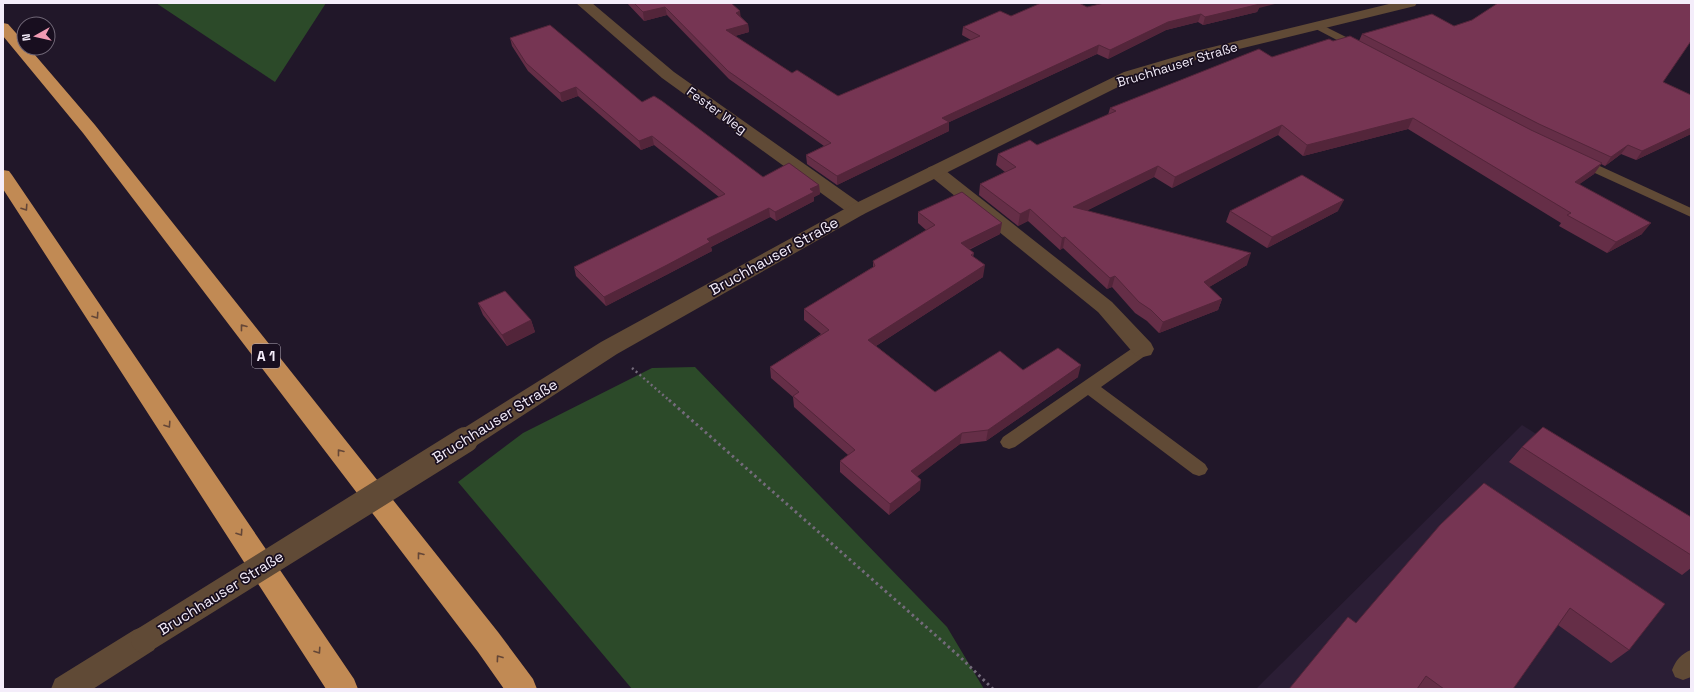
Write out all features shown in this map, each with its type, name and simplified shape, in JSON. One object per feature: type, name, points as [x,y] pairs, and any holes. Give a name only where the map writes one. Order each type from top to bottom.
[{"type":"highway","name":"A 1","points":[[3,27],[89,129],[483,635],[522,689]]},
{"type":"highway","points":[[3,175],[343,689]]},
{"type":"street","name":"Fester Weg","points":[[583,3],[668,75],[857,210]]},
{"type":"street","name":"Bruchhauser Straße","points":[[66,689],[465,440],[609,348],[857,210],[1087,95],[1130,76],[1197,55],[1410,3]]},
{"type":"street","points":[[935,171],[1105,307],[1143,349]]},
{"type":"lane","points":[[1318,26],[1374,56]]},
{"type":"lane","points":[[1564,154],[1691,213]]},
{"type":"lane","points":[[1009,442],[1143,349]]},
{"type":"lane","points":[[1089,387],[1199,469]]},
{"type":"path","points":[[609,348],[959,656],[993,689]]},
{"type":"shaded area","points":[[1522,425],[1691,531],[1691,689],[1256,689]]},
{"type":"green space","points":[[156,3],[326,3],[275,82]]},
{"type":"green space","points":[[695,367],[947,627],[984,689],[632,689],[458,482],[523,433],[652,368]]},
{"type":"building","points":[[634,3],[731,3],[740,11],[736,13],[748,24],[726,30],[792,73],[797,70],[838,96],[980,36],[963,27],[1000,11],[1011,16],[1041,3],[1079,3],[1087,7],[1104,3],[1260,4],[1205,17],[1201,14],[1168,22],[1110,50],[1099,45],[942,118],[949,122],[837,176],[806,155],[831,143],[728,71],[665,7],[643,12]]},
{"type":"building","points":[[1498,3],[1691,3],[1691,41],[1663,82],[1691,95],[1691,128],[1642,151],[1628,145],[1611,157],[1539,124],[1362,34],[1432,14],[1454,26],[1472,20]]},
{"type":"building","points":[[550,25],[642,102],[654,96],[763,177],[789,163],[819,185],[810,189],[814,192],[775,212],[769,208],[707,239],[710,242],[604,297],[574,267],[725,194],[652,136],[639,141],[576,87],[560,93],[526,63],[510,38]]},
{"type":"building","points":[[1350,36],[1531,130],[1602,163],[1575,182],[1651,223],[1616,242],[1567,215],[1571,213],[1413,118],[1307,145],[1282,125],[1175,177],[1158,166],[1073,207],[1251,253],[1204,282],[1222,299],[1163,322],[1151,310],[1139,302],[1115,276],[1110,278],[1065,237],[1062,238],[1030,209],[1020,214],[980,184],[1016,167],[998,154],[1030,140],[1037,145],[1116,111],[1110,108],[1259,49],[1272,57],[1329,39],[1333,41]]},
{"type":"building","points":[[1302,175],[1344,200],[1272,237],[1230,211]]},
{"type":"building","points":[[962,192],[1002,223],[961,243],[974,253],[971,255],[985,265],[868,340],[935,392],[1000,351],[1023,370],[1058,348],[1081,365],[988,430],[962,433],[911,471],[921,480],[890,504],[840,461],[855,450],[793,396],[799,392],[770,367],[829,330],[804,309],[875,266],[873,261],[935,225],[918,212]]},
{"type":"building","points":[[505,291],[531,320],[502,335],[478,303]]},
{"type":"building","points":[[1543,427],[1691,517],[1691,555],[1522,447]]},
{"type":"building","points":[[1484,483],[1665,604],[1629,650],[1570,608],[1513,689],[1444,689],[1426,676],[1417,689],[1289,689],[1348,617],[1356,623],[1440,525]]}]
